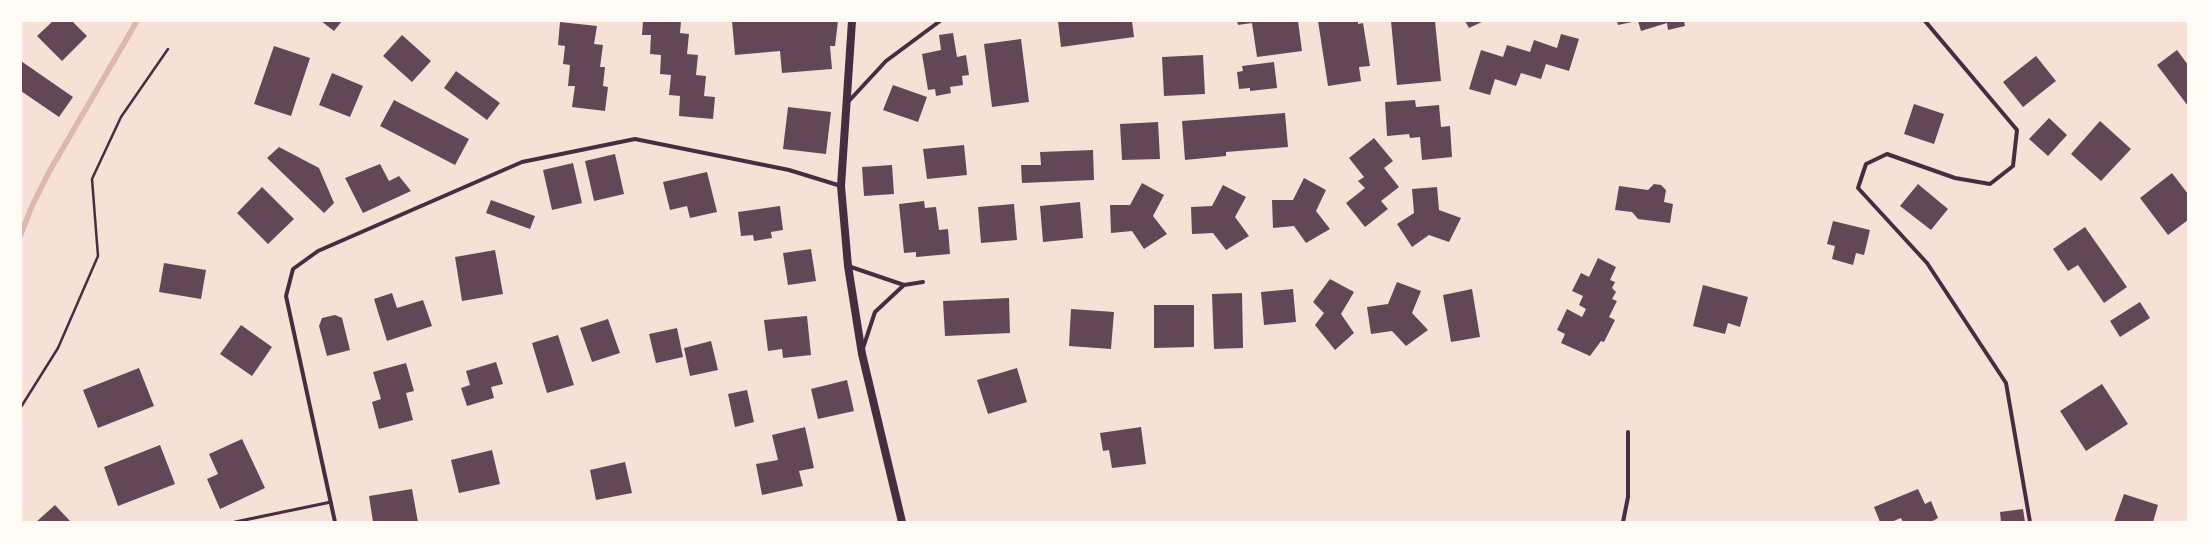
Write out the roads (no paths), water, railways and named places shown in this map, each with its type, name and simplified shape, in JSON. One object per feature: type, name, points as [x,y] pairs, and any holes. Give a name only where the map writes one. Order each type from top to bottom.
[{"type":"main road","points":[[852,21],[841,186],[848,266],[862,354],[902,522]]},
{"type":"street","points":[[847,102],[886,61],[940,21]]},
{"type":"street","points":[[1925,21],[2017,130],[2013,166],[1990,184],[1955,178],[1887,154],[1866,164],[1858,188],[1927,263],[2006,383],[2030,522]]},
{"type":"street","points":[[335,522],[286,296],[293,269],[318,251],[522,162],[635,139],[789,170],[841,186]]},
{"type":"street","points":[[848,266],[904,285],[923,282]]},
{"type":"street","points":[[862,354],[874,312],[904,285]]},
{"type":"street","points":[[1623,522],[1628,497],[1628,432]]},
{"type":"lane","points":[[235,522],[330,502]]},
{"type":"waterway","points":[[21,234],[32,206],[49,172],[137,21]]}]
